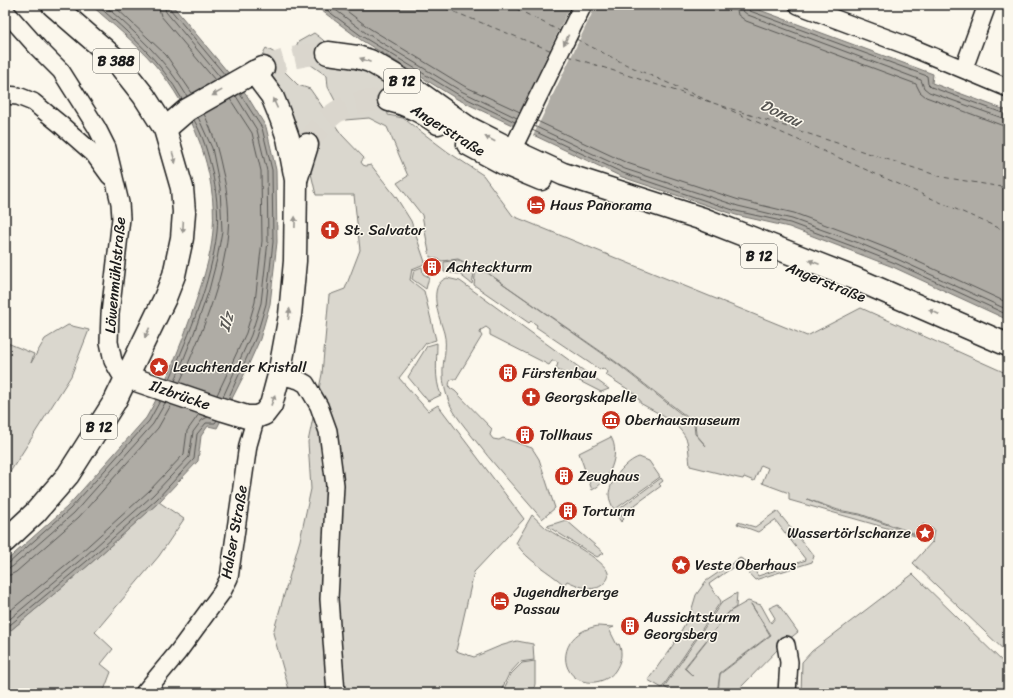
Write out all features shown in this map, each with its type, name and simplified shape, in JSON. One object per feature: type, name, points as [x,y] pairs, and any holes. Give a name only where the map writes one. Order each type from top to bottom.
[{"type":"main road","name":"B 388","points":[[53,5],[114,58],[144,96],[165,129]]},
{"type":"main road","name":"Angerstraße","points":[[328,53],[357,57],[370,61],[394,75],[509,157],[566,189],[697,231],[864,297],[1008,360]]},
{"type":"main road","points":[[165,129],[188,110],[255,72],[272,96],[288,138],[296,180],[295,261],[290,315],[275,395],[269,409],[264,414],[256,417]]},
{"type":"main road","name":"Angerstraße","points":[[389,100],[399,102],[421,111],[460,139],[509,157],[703,219],[856,279],[1008,345]]},
{"type":"main road","name":"B 12","points":[[5,541],[35,513],[68,475],[107,414],[127,377],[174,275],[182,238],[184,212],[182,188],[165,129]]},
{"type":"main road","points":[[296,180],[307,145]]},
{"type":"main road","name":"Ilzbrücke","points":[[127,377],[232,413],[247,417],[256,417]]},
{"type":"street","points":[[509,157],[523,131],[583,5]]},
{"type":"street","points":[[798,5],[964,68],[1008,88]]},
{"type":"street","points":[[964,68],[986,7]]},
{"type":"street","name":"Löwenmühlstraße","points":[[5,11],[61,71],[81,101],[107,148],[120,203],[121,218],[110,314],[109,342],[113,361],[120,373],[127,377]]},
{"type":"street","points":[[5,95],[18,96],[33,102],[60,124],[94,154],[116,186]]},
{"type":"street","points":[[279,375],[299,380],[306,384],[319,406],[328,431],[336,486],[329,599],[336,693]]},
{"type":"street","name":"Halser Straße","points":[[144,693],[178,652],[222,592],[229,578],[248,445],[256,417]]},
{"type":"street","points":[[786,645],[789,662],[787,693]]},
{"type":"shaded area","points":[[314,33],[328,46],[329,64],[362,70],[386,82],[388,115],[403,118],[448,152],[483,175],[513,216],[807,336],[861,308],[1008,374],[1008,654],[913,563],[932,542],[934,530],[923,524],[916,534],[860,514],[838,510],[807,499],[837,511],[860,515],[916,535],[915,536],[789,500],[789,493],[762,483],[768,468],[761,465],[754,481],[744,477],[743,479],[738,478],[690,466],[687,441],[684,434],[673,423],[640,403],[640,400],[634,397],[635,394],[606,375],[608,372],[602,368],[600,370],[536,327],[537,325],[531,321],[529,323],[474,285],[476,268],[458,259],[442,261],[430,257],[422,215],[397,183],[408,176],[387,127],[369,118],[345,120],[328,87],[327,76],[304,60],[296,47],[298,42]],"holes":[[[482,269],[616,362],[695,423],[696,434],[706,446],[695,434],[694,424],[616,363]]]},
{"type":"shaded area","points":[[266,48],[282,57],[283,70],[298,85],[310,89],[342,135],[364,158],[361,162],[363,165],[371,165],[396,197],[411,221],[425,262],[422,265],[412,269],[410,280],[424,291],[436,340],[426,343],[399,378],[428,411],[438,405],[524,519],[474,572],[456,651],[474,657],[500,646],[517,641],[533,644],[534,660],[520,662],[509,674],[500,693],[290,693],[273,633],[300,540],[311,489],[308,442],[322,374],[329,295],[345,289],[360,250],[354,195],[316,195],[310,169],[299,139],[260,59]]},
{"type":"shaded area","points":[[458,260],[475,268],[472,284],[459,274],[444,272],[444,262]]},
{"type":"shaded area","points":[[422,267],[423,274],[429,277],[426,289],[412,279],[414,270]]},
{"type":"shaded area","points":[[447,278],[460,281],[609,389],[601,392],[556,369],[558,363],[555,361],[552,361],[549,365],[490,335],[490,330],[486,327],[481,330],[480,333],[482,336],[456,379],[452,379],[450,381],[450,388],[455,391],[492,429],[490,435],[493,439],[499,440],[503,438],[532,448],[539,459],[555,508],[542,519],[479,446],[451,407],[443,378],[445,339],[436,303],[437,288],[441,282]]},
{"type":"shaded area","points":[[68,325],[89,330],[71,376],[5,480],[5,342],[34,354],[31,363],[45,339]]},
{"type":"shaded area","points":[[437,343],[437,382],[441,395],[428,401],[408,377],[427,346]]},
{"type":"shaded area","points":[[611,437],[615,451],[612,467],[604,481],[592,490],[579,453]]},
{"type":"shaded area","points":[[639,457],[649,461],[660,477],[614,510],[609,497],[612,484],[619,472],[624,467]]},
{"type":"shaded area","points":[[661,478],[663,481],[659,484],[661,486],[621,515],[624,519],[621,522],[615,512]]},
{"type":"shaded area","points":[[159,502],[184,519],[159,556],[95,632],[113,649],[101,664],[111,672],[103,693],[5,693],[5,635],[90,564]]},
{"type":"shaded area","points":[[777,511],[814,556],[812,562],[755,580],[739,563],[709,584],[721,601],[662,688],[648,680],[673,645],[690,615],[696,595],[706,581],[740,558],[750,563],[758,576],[806,560],[775,520],[758,532],[737,524],[738,522],[755,527]]},
{"type":"shaded area","points":[[532,515],[546,528],[599,561],[608,573],[606,581],[597,588],[582,587],[567,581],[564,585],[532,561],[516,543]]},
{"type":"shaded area","points":[[566,520],[604,553],[597,557],[547,526]]},
{"type":"shaded area","points":[[913,574],[1008,667],[1008,693],[801,693],[802,662],[812,651]]},
{"type":"shaded area","points":[[737,593],[736,607],[729,612],[748,601],[761,605],[771,623],[775,618],[769,608],[778,604],[798,632],[783,644],[741,687],[740,693],[718,693],[720,674],[771,635],[751,604],[770,635],[720,673],[717,693],[675,693],[664,687],[722,602]],"holes":[[[729,612],[685,668],[693,676],[684,668]]]},
{"type":"shaded area","points":[[598,626],[614,627],[609,629],[617,645],[619,644],[621,658],[617,668],[609,677],[604,680],[587,682],[580,680],[569,671],[566,658],[567,651],[572,639],[590,628]]},
{"type":"shaded area","points":[[535,661],[535,684],[533,693],[502,693],[511,674],[522,663]]},
{"type":"water","name":"Ilz","points":[[91,5],[172,5],[246,94],[266,127],[276,170],[277,242],[270,304],[260,339],[243,377],[217,428],[208,426],[201,436],[198,461],[159,502],[90,564],[5,635],[5,562],[67,507],[146,418],[165,381],[191,316],[205,274],[212,241],[213,208],[211,186],[200,142],[181,101],[169,83],[148,57]]},
{"type":"water","name":"Donau","points":[[314,5],[746,5],[933,74],[932,83],[1008,111],[1008,320],[893,267],[789,227],[736,215],[622,177],[457,99],[361,40]]},
{"type":"pier","points":[[571,5],[596,5],[533,136],[513,126]]},
{"type":"ferry route","points":[[437,5],[552,51]]},
{"type":"ferry route","points":[[509,5],[560,31]]},
{"type":"ferry route","points":[[576,39],[627,65],[711,102]]},
{"type":"ferry route","points":[[568,56],[942,177],[1008,188]]},
{"type":"ferry route","points":[[723,107],[1008,232]]},
{"type":"tunnel","points":[[263,68],[279,62],[311,54],[328,53]]},
{"type":"tunnel","points":[[307,145],[323,123],[341,109],[362,102],[389,100]]},
{"type":"place","name":"Haus Panorama","points":[[536,205]]},
{"type":"place","name":"St. Salvator","points":[[330,230]]},
{"type":"place","name":"Achteckturm","points":[[432,267]]},
{"type":"place","name":"Leuchtender Kristall","points":[[159,367]]},
{"type":"place","name":"Fürstenbau","points":[[508,373]]},
{"type":"place","name":"Georgskapelle","points":[[531,397]]},
{"type":"place","name":"Oberhausmuseum","points":[[611,420]]},
{"type":"place","name":"Tollhaus","points":[[525,435]]},
{"type":"place","name":"Zeughaus","points":[[564,476]]},
{"type":"place","name":"Torturm","points":[[568,511]]},
{"type":"place","name":"Wassertörlschanze","points":[[925,533]]},
{"type":"place","name":"Veste Oberhaus","points":[[681,565]]},
{"type":"place","name":"Jugendherberge Passau","points":[[500,601]]},
{"type":"place","name":"Aussichtsturm Georgsberg","points":[[630,626]]}]
